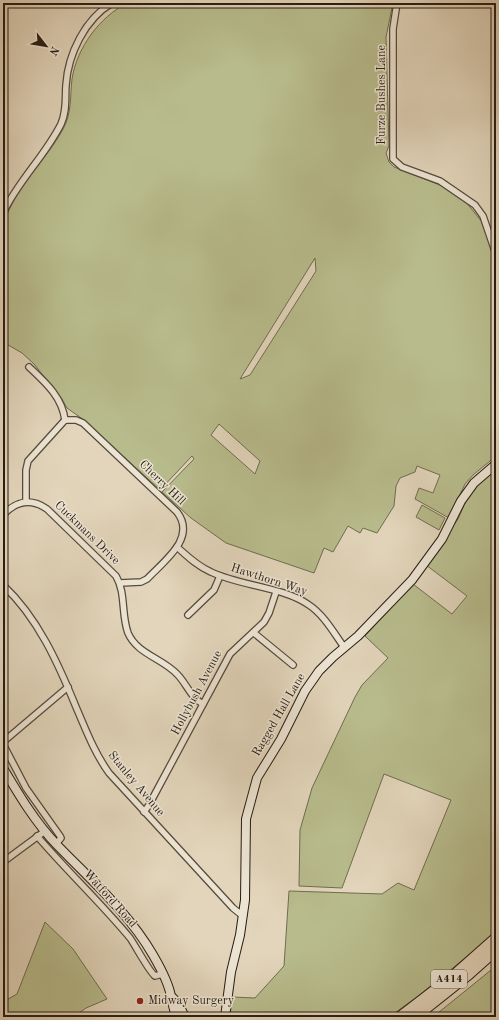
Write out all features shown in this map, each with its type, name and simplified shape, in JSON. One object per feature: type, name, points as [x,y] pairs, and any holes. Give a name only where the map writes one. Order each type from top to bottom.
[{"type":"highway","name":"A414","points":[[400,1017],[452,977],[496,938]]},
{"type":"highway","name":"A414","points":[[415,1017],[469,974],[496,950]]},
{"type":"street","points":[[3,213],[18,186],[50,142],[63,118],[69,66],[87,26],[104,8],[112,3]]},
{"type":"street","name":"Furze Bushes Lane","points":[[397,3],[393,29],[394,158],[407,169],[440,181],[475,205],[483,216],[496,254]]},
{"type":"street","points":[[3,515],[11,507],[26,502],[26,470],[28,461],[65,420],[62,406],[55,394],[29,367]]},
{"type":"street","name":"Cherry Hill","points":[[65,420],[76,420],[83,423],[182,518],[184,532],[177,547],[144,581],[120,583]]},
{"type":"street","name":"Ragged Hall Lane","points":[[225,1017],[231,972],[246,900],[245,831],[254,787],[262,769],[281,738],[305,691],[325,663],[358,636],[412,580],[442,539],[461,501],[474,483],[496,464]]},
{"type":"street","name":"Cuckmans Drive","points":[[26,502],[37,504],[47,509],[112,571],[120,583],[125,621],[133,641],[145,652],[174,671],[193,697],[203,704]]},
{"type":"street","name":"Hawthorn Way","points":[[177,547],[201,568],[220,576],[302,601],[314,609],[344,647]]},
{"type":"street","points":[[188,615],[214,590],[220,576]]},
{"type":"street","name":"Stanley Avenue","points":[[3,585],[25,608],[38,628],[68,687],[100,761],[144,812],[233,908],[243,916]]},
{"type":"street","name":"Hollybush Avenue","points":[[144,812],[230,654],[237,645],[254,633],[264,622],[276,592]]},
{"type":"street","points":[[254,633],[293,665]]},
{"type":"street","points":[[56,844],[61,838],[60,836],[26,788],[3,743],[68,687]]},
{"type":"street","name":"Watford Road","points":[[3,768],[21,798],[45,831],[56,844],[89,876],[141,936],[153,955],[162,974],[171,996],[172,1007],[176,1017]]},
{"type":"street","points":[[3,862],[45,831]]},
{"type":"street","name":"Watford Road","points":[[37,836],[112,918],[143,957],[152,974],[155,976],[162,974]]},
{"type":"street","name":"Watford Road","points":[[171,996],[178,1004],[185,1017]]},
{"type":"green space","points":[[127,3],[393,3],[386,37],[389,146],[386,153],[389,162],[394,167],[445,187],[466,202],[482,222],[496,263],[496,456],[473,475],[465,484],[449,518],[415,499],[419,488],[433,493],[440,475],[417,466],[415,472],[400,478],[396,486],[394,506],[377,533],[363,528],[360,533],[348,526],[333,552],[324,548],[314,573],[226,543],[191,518],[162,492],[194,459],[192,456],[160,490],[84,420],[67,408],[62,399],[34,364],[22,353],[3,342],[2,236],[4,224],[15,198],[56,141],[66,123],[69,111],[72,79],[84,45],[99,25],[117,9]],"holes":[[[315,258],[316,271],[250,375],[240,379]],[[219,424],[260,461],[255,474],[211,435]]]},
{"type":"green space","points":[[496,467],[496,933],[417,997],[389,1017],[230,1017],[232,997],[255,998],[284,966],[289,891],[382,894],[398,883],[414,890],[451,800],[384,774],[342,888],[299,886],[300,830],[312,788],[355,697],[362,685],[388,658],[365,636],[413,584],[452,614],[467,596],[426,565],[458,519],[470,492]]},
{"type":"green space","points":[[422,505],[445,518],[439,530],[416,517]]},
{"type":"green space","points":[[45,922],[73,949],[107,999],[86,1008],[73,1017],[3,1017],[3,1002],[17,994]]},
{"type":"green space","points":[[496,966],[496,1017],[433,1017]]},
{"type":"place","name":"Midway Surgery","points":[[140,1001]]}]
